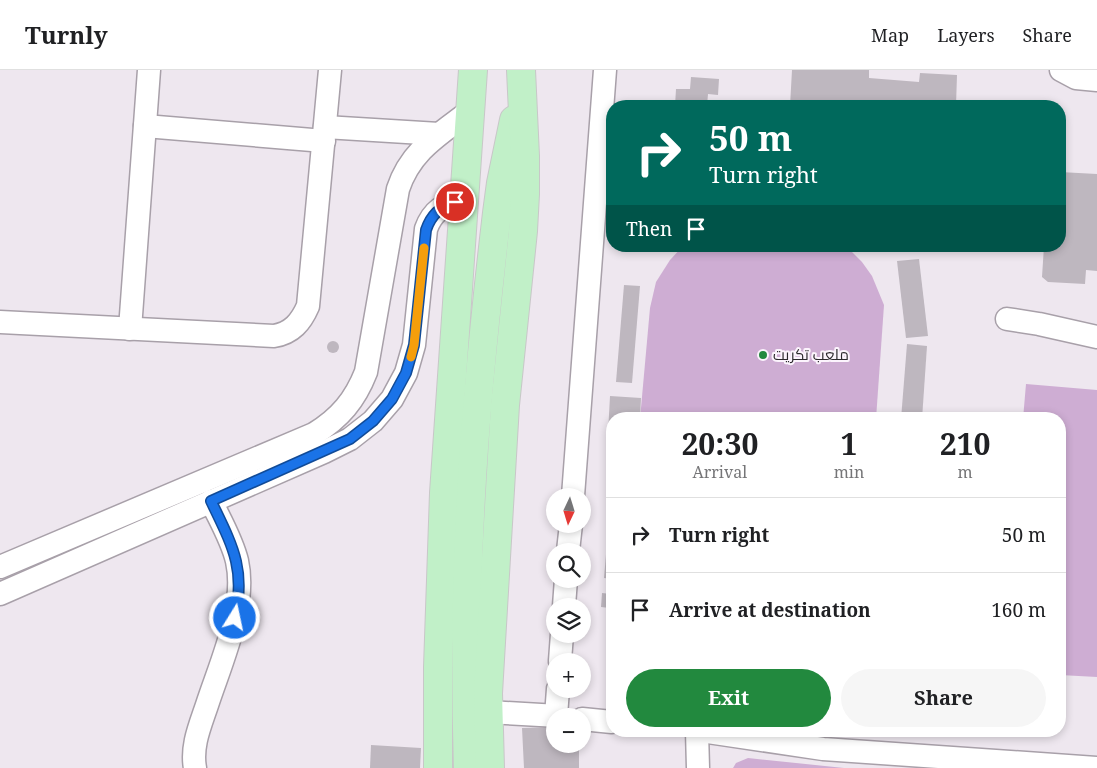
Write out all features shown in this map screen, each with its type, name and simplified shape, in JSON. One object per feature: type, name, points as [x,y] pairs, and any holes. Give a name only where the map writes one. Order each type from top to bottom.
[{"type":"main road","points":[[438,768],[440,570],[473,70]]},
{"type":"main road","points":[[490,768],[488,693],[505,405],[523,231],[525,156],[522,81]]},
{"type":"main road","points":[[468,768],[468,582],[471,496],[477,411],[499,198],[522,81]]},
{"type":"street","points":[[130,329],[149,70]]},
{"type":"street","points":[[0,322],[274,336],[282,335],[299,324],[308,306],[330,70]]},
{"type":"street","points":[[574,488],[605,70]]},
{"type":"street","points":[[1061,70],[1076,78],[1096,81]]},
{"type":"street","points":[[0,567],[314,434],[341,414],[352,401],[366,372],[399,183],[412,159],[427,143],[470,111]]},
{"type":"street","points":[[145,126],[324,134],[439,134]]},
{"type":"street","points":[[0,594],[350,439],[373,421],[392,399],[406,373],[414,345],[426,230],[429,222],[439,209],[447,204],[463,202]]},
{"type":"street","points":[[1007,318],[1070,330],[1097,338]]},
{"type":"street","points":[[192,766],[194,744],[235,618],[240,589],[233,547],[211,501]]},
{"type":"street","points":[[488,712],[546,715]]},
{"type":"street","points":[[591,720],[606,721]]},
{"type":"street","points":[[697,737],[698,768]]},
{"type":"street","points":[[742,737],[823,749],[968,764],[1097,768]]},
{"type":"shaded area","name":"ملعب تكريت","points":[[677,252],[852,252],[872,276],[884,305],[876,412],[641,412],[650,308],[656,282]]},
{"type":"shaded area","points":[[1026,384],[1097,390],[1097,677],[1066,675],[1066,412],[1024,412]]},
{"type":"shaded area","points":[[748,758],[844,768],[733,768],[736,763]]},
{"type":"building","points":[[792,70],[869,70],[869,78],[919,82],[920,73],[957,75],[956,100],[790,100]]},
{"type":"building","points":[[691,77],[719,79],[718,95],[708,94],[708,100],[675,100],[676,89],[690,89]]},
{"type":"building","points":[[1066,172],[1097,174],[1097,271],[1086,270],[1085,284],[1048,282],[1042,277],[1044,252],[1066,252]]},
{"type":"building","points":[[919,259],[928,336],[906,338],[897,261]]},
{"type":"building","points":[[624,285],[640,286],[632,383],[616,382]]},
{"type":"building","points":[[335,341],[338,342],[338,352],[331,353],[328,352],[327,345],[328,342]]},
{"type":"building","points":[[907,344],[927,346],[922,412],[902,412]]},
{"type":"building","points":[[610,396],[641,398],[640,412],[609,412]]},
{"type":"building","points":[[606,555],[606,578],[604,578]]},
{"type":"building","points":[[602,593],[606,593],[606,608],[601,607]]},
{"type":"building","points":[[546,727],[546,753],[579,753],[579,768],[524,768],[522,728]]},
{"type":"building","points":[[371,745],[421,748],[420,768],[370,768]]},
{"type":"slow traffic","points":[[411,357],[414,345],[424,248]]},
{"type":"place","name":"ملعب تكريت","points":[[763,355]]},
{"type":"route","points":[[235,618],[240,589],[237,561],[233,547],[211,501],[350,439],[373,421],[392,399],[406,373],[414,345],[426,230],[433,215],[439,209],[455,202]]}]
